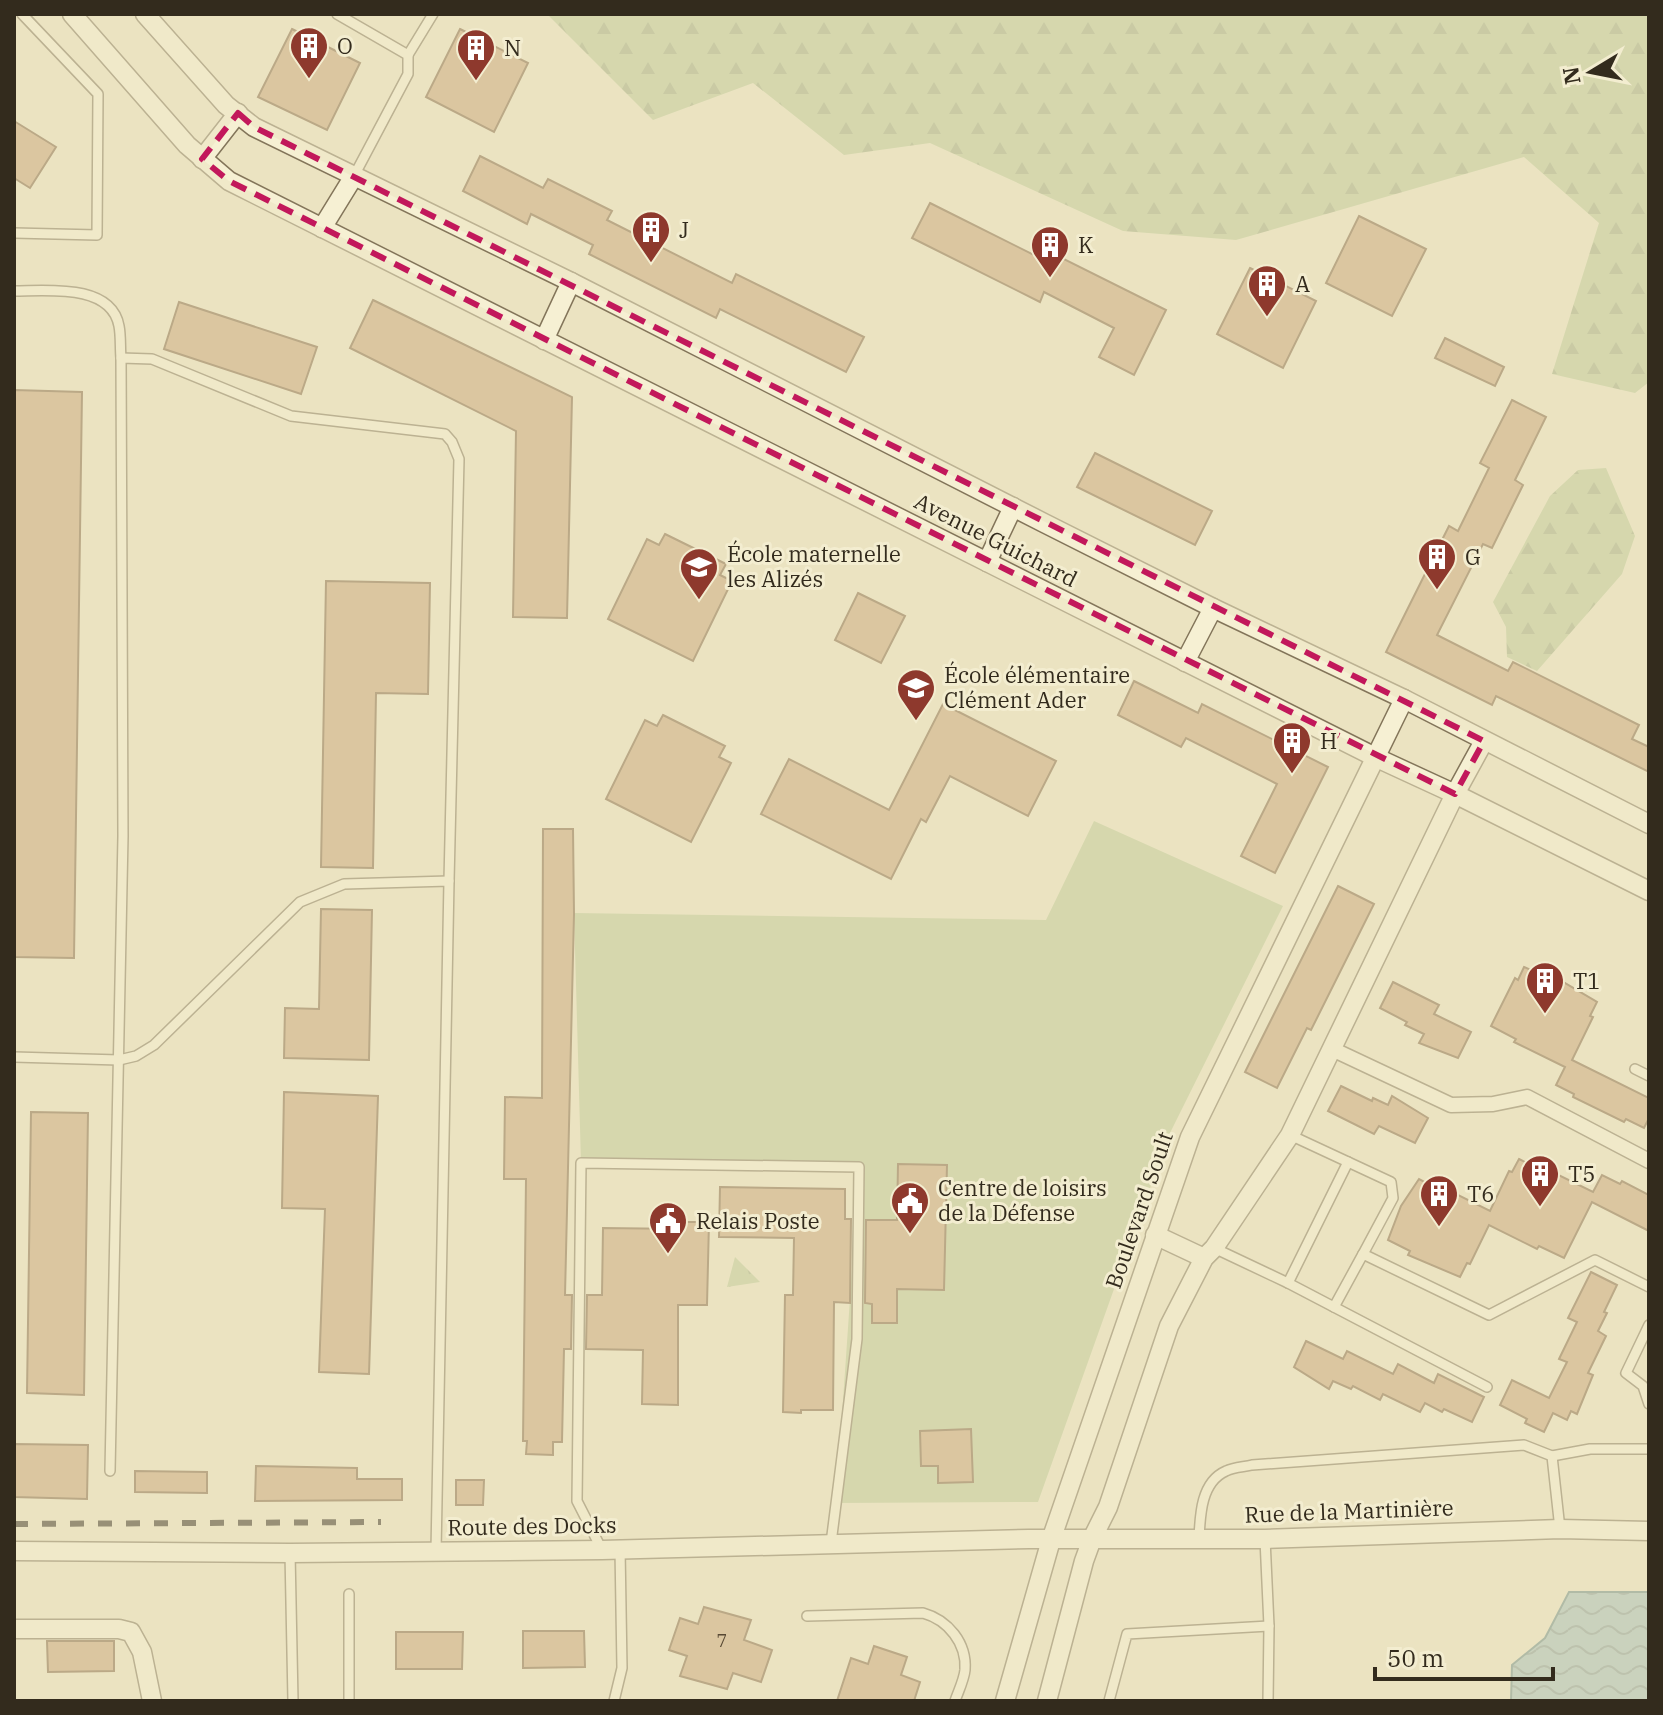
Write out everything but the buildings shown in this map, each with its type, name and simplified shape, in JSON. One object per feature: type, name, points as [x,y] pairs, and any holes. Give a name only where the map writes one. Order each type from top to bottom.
[{"type":"street","name":"Avenue Guichard","points":[[72,14],[187,145],[229,181],[1185,662],[1649,891]]},
{"type":"street","name":"Avenue Guichard","points":[[145,14],[226,105],[254,127],[571,282],[1213,608],[1404,699],[1649,824]]},
{"type":"street","points":[[202,159],[238,113]]},
{"type":"street","points":[[322,228],[354,176]]},
{"type":"street","points":[[544,340],[571,282]]},
{"type":"street","points":[[987,562],[1013,507]]},
{"type":"street","points":[[1185,662],[1213,608]]},
{"type":"street","name":"Boulevard Soult","points":[[1005,1701],[1051,1540],[1190,1137],[1404,699]]},
{"type":"street","points":[[1047,1701],[1092,1539],[1108,1507],[1169,1326],[1209,1253],[1290,1135],[1455,794],[1484,741]]},
{"type":"street","points":[[1332,1049],[1451,1105],[1493,1104],[1527,1097],[1649,1161]]},
{"type":"street","points":[[1155,1235],[1209,1253]]},
{"type":"street","name":"Rue de la Martinière","points":[[1051,1540],[1265,1539],[1560,1529],[1649,1531]]},
{"type":"street","name":"Route des Docks","points":[[14,1551],[290,1553],[1051,1540]]},
{"type":"street","points":[[14,1629],[119,1629],[131,1632],[142,1652],[152,1701]]},
{"type":"lane","points":[[14,233],[97,235],[98,94],[22,14]]},
{"type":"lane","points":[[337,14],[408,55]]},
{"type":"lane","points":[[354,176],[408,74],[408,55],[433,14]]},
{"type":"lane","points":[[14,291],[75,290],[109,307],[119,323],[123,836],[110,1471]]},
{"type":"lane","points":[[121,358],[152,359],[291,416],[445,434],[459,459],[436,1551]]},
{"type":"lane","points":[[14,1057],[119,1060],[136,1056],[154,1045],[300,902],[344,884],[449,881]]},
{"type":"lane","points":[[1635,1069],[1649,1076]]},
{"type":"lane","points":[[1290,1135],[1391,1182],[1393,1198],[1334,1307]]},
{"type":"lane","points":[[1288,1283],[1348,1162]]},
{"type":"lane","points":[[614,1701],[622,1668],[611,1549],[577,1501],[581,1163],[859,1167],[857,1339],[831,1543]]},
{"type":"lane","points":[[1209,1253],[1288,1283],[1487,1387]]},
{"type":"lane","points":[[1363,1254],[1489,1315],[1595,1260],[1649,1287]]},
{"type":"lane","points":[[1649,1325],[1626,1373],[1643,1386],[1649,1404]]},
{"type":"lane","points":[[1199,1539],[1200,1509],[1209,1487],[1225,1471],[1238,1468],[1524,1445],[1552,1456],[1590,1449],[1649,1449]]},
{"type":"lane","points":[[1552,1456],[1560,1529]]},
{"type":"lane","points":[[1265,1539],[1268,1701]]},
{"type":"lane","points":[[290,1553],[293,1701]]},
{"type":"lane","points":[[349,1594],[349,1701]]},
{"type":"lane","points":[[807,1616],[923,1613],[939,1617],[951,1629],[962,1650],[965,1671],[955,1701]]},
{"type":"lane","points":[[1109,1701],[1127,1634],[1269,1626]]},
{"type":"highlighted area","points":[[238,113],[254,127],[1484,741],[1455,794],[229,181],[202,159]]},
{"type":"green space","points":[[547,14],[1649,14],[1649,382],[1635,393],[1552,374],[1599,223],[1524,157],[1236,240],[1123,231],[930,143],[844,155],[753,83],[653,120]]},
{"type":"green space","points":[[1606,468],[1635,536],[1622,574],[1537,671],[1507,657],[1506,627],[1493,602],[1550,496],[1578,470]]},
{"type":"green space","points":[[1094,821],[1283,906],[1169,1135],[1038,1502],[836,1503],[859,1167],[581,1163],[574,913],[1046,920]]},
{"type":"green space","points":[[735,1257],[760,1282],[727,1287]]},
{"type":"water","points":[[1569,1592],[1649,1592],[1649,1701],[1511,1701],[1512,1665],[1545,1638]]},
{"type":"railway","points":[[14,1524],[381,1522]]},
{"type":"place","name":"O","points":[[309,80]]},
{"type":"place","name":"N","points":[[476,82]]},
{"type":"place","name":"J","points":[[651,264]]},
{"type":"place","name":"K","points":[[1050,279]]},
{"type":"place","name":"A","points":[[1267,318]]},
{"type":"place","name":"G","points":[[1437,591]]},
{"type":"place","name":"École maternelle les Alizés","points":[[699,601]]},
{"type":"place","name":"École élémentaire Clément Ader","points":[[916,722]]},
{"type":"place","name":"H","points":[[1292,775]]},
{"type":"place","name":"T1","points":[[1545,1015]]},
{"type":"place","name":"T5","points":[[1540,1208]]},
{"type":"place","name":"T6","points":[[1439,1228]]},
{"type":"place","name":"Centre de loisirs de la Défense","points":[[910,1235]]},
{"type":"place","name":"Relais Poste","points":[[668,1255]]}]
